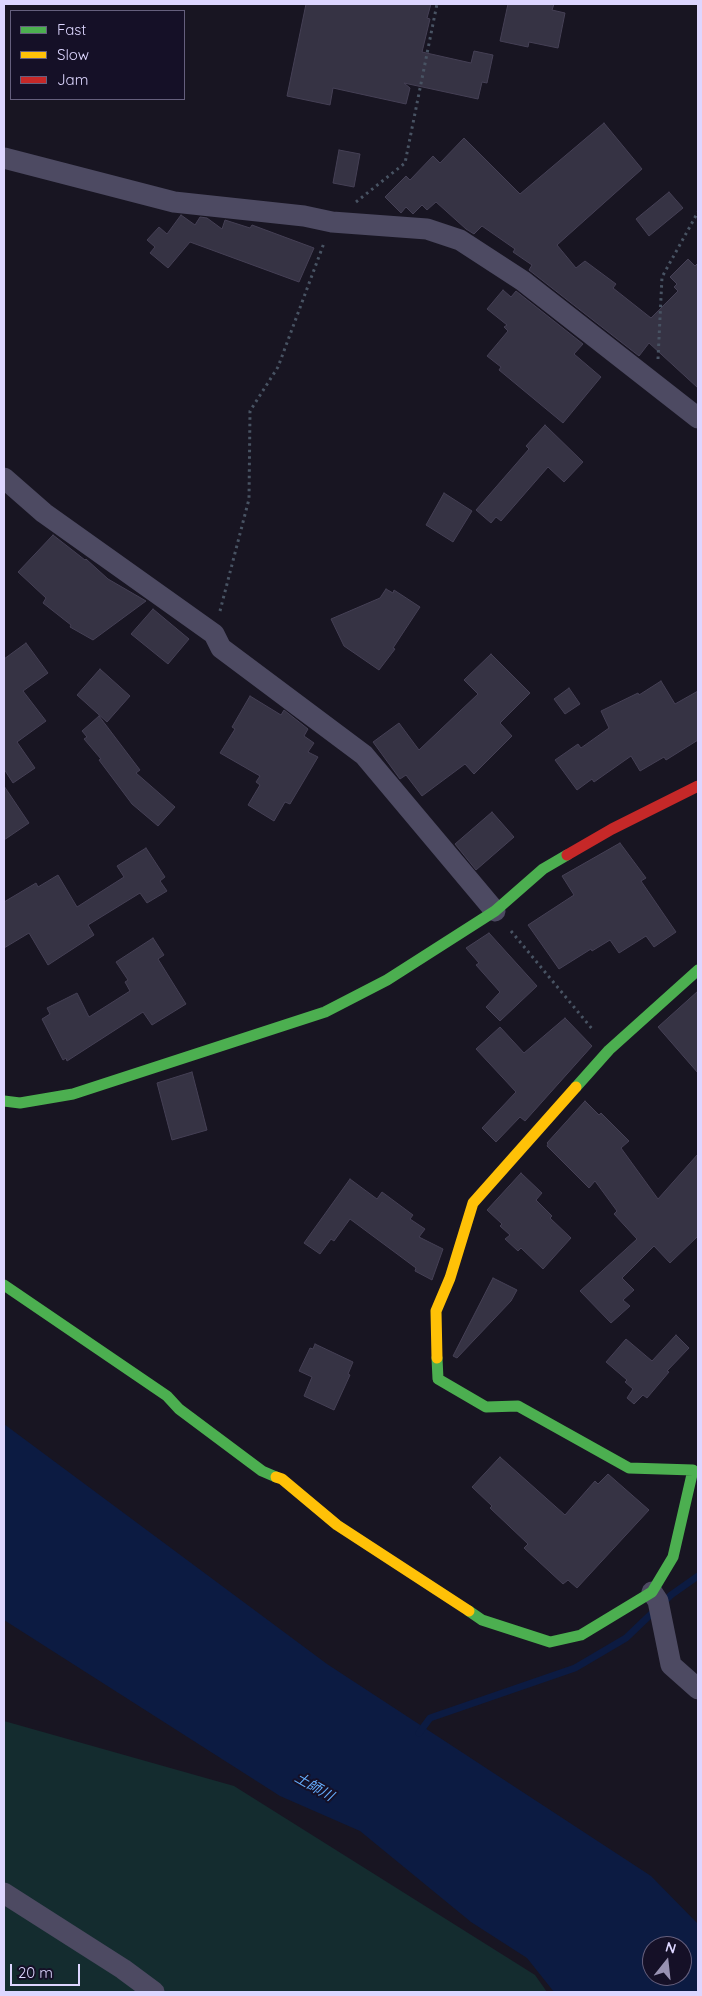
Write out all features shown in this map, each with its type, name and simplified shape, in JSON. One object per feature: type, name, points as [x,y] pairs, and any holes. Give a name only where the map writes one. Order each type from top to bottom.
[{"type":"street","points":[[4,158],[174,202],[304,216],[332,222],[427,229],[460,240],[523,282],[698,418]]},
{"type":"street","points":[[4,478],[44,513],[214,634],[221,648],[364,755],[495,911]]},
{"type":"street","points":[[4,1101],[20,1103],[73,1094],[325,1012],[387,980],[495,911],[542,869],[612,829],[698,786]]},
{"type":"street","points":[[4,1285],[167,1396],[179,1408],[262,1471],[282,1479],[337,1525],[482,1620],[550,1642],[581,1634],[652,1592],[673,1557],[693,1470],[629,1468],[518,1406],[486,1407],[438,1378],[436,1311],[450,1278],[472,1203],[609,1050],[698,970]]},
{"type":"street","points":[[652,1592],[658,1601],[671,1666],[698,1688]]},
{"type":"street","points":[[4,1893],[123,1969],[154,1992]]},
{"type":"path","points":[[214,634],[250,499],[250,411],[278,367],[332,222],[405,163],[437,4]]},
{"type":"path","points":[[656,385],[662,277],[698,212]]},
{"type":"path","points":[[495,911],[609,1050]]},
{"type":"green space","points":[[4,1721],[234,1786],[535,1975],[547,1992],[4,1992]]},
{"type":"water","name":"土師川","points":[[4,1424],[327,1664],[651,1876],[698,1924],[698,1992],[554,1992],[527,1958],[471,1922],[360,1831],[280,1796],[4,1620]]},
{"type":"building","points":[[306,4],[431,4],[427,18],[430,19],[422,52],[471,63],[474,51],[493,55],[487,83],[482,82],[478,99],[404,83],[410,88],[406,104],[333,88],[330,105],[287,96]]},
{"type":"building","points":[[508,4],[554,4],[552,10],[565,13],[558,48],[529,42],[528,47],[500,41]]},
{"type":"building","points":[[604,123],[642,169],[557,245],[576,268],[585,261],[616,284],[613,288],[651,318],[678,291],[674,287],[677,284],[670,277],[688,259],[695,266],[698,263],[698,388],[649,343],[639,356],[529,270],[532,265],[513,252],[515,249],[482,226],[474,234],[436,202],[427,210],[422,205],[413,214],[406,207],[401,213],[385,197],[406,176],[410,180],[433,156],[440,163],[464,138],[520,194]]},
{"type":"building","points":[[339,150],[360,154],[354,187],[333,183]]},
{"type":"building","points":[[669,192],[683,208],[649,236],[636,219]]},
{"type":"building","points":[[181,215],[195,225],[200,217],[207,218],[222,229],[225,220],[250,228],[252,225],[314,248],[299,282],[190,242],[168,268],[150,253],[155,247],[147,240],[159,227],[167,234]]},
{"type":"building","points":[[503,290],[511,297],[516,291],[583,344],[574,354],[601,377],[563,423],[499,370],[501,367],[487,356],[508,331],[504,327],[507,325],[487,309]]},
{"type":"building","points":[[545,425],[583,462],[564,482],[548,467],[501,521],[496,517],[491,523],[476,510],[529,449],[526,446]]},
{"type":"building","points":[[444,493],[472,511],[453,542],[426,525]]},
{"type":"building","points":[[53,535],[86,559],[108,579],[146,601],[93,640],[70,627],[71,625],[43,603],[46,598],[18,572]]},
{"type":"building","points":[[386,589],[393,593],[394,590],[420,607],[393,648],[395,649],[379,670],[344,646],[331,619],[380,598]]},
{"type":"building","points":[[153,609],[189,639],[168,664],[131,634]]},
{"type":"building","points":[[26,643],[48,673],[23,691],[46,721],[17,742],[35,768],[13,783],[4,769],[4,659]]},
{"type":"building","points":[[491,654],[530,693],[500,723],[512,736],[474,774],[465,764],[422,796],[406,775],[400,779],[373,742],[399,723],[419,750],[478,694],[464,680]]},
{"type":"building","points":[[100,669],[130,696],[107,722],[77,695]]},
{"type":"building","points":[[661,681],[675,704],[698,691],[698,740],[666,760],[664,757],[640,771],[631,756],[594,782],[592,779],[577,790],[555,760],[578,744],[581,748],[609,728],[601,711],[638,693],[639,695]]},
{"type":"building","points":[[569,688],[580,704],[565,714],[554,699]]},
{"type":"building","points":[[250,696],[281,715],[284,710],[308,729],[304,736],[314,743],[308,752],[318,757],[290,804],[285,802],[274,821],[248,805],[260,785],[256,782],[260,776],[220,753],[235,729],[232,727]]},
{"type":"building","points":[[99,716],[140,770],[136,773],[175,807],[158,826],[132,804],[99,760],[101,759],[84,739],[87,737],[82,731]]},
{"type":"building","points":[[4,786],[29,823],[4,840]]},
{"type":"building","points":[[492,812],[514,837],[476,870],[455,844]]},
{"type":"building","points":[[620,843],[646,878],[641,881],[676,932],[654,947],[646,936],[619,953],[610,940],[592,951],[591,949],[559,969],[528,925],[574,895],[562,876]]},
{"type":"building","points":[[146,848],[165,877],[160,881],[167,891],[147,903],[140,893],[88,925],[94,935],[48,965],[29,933],[4,948],[4,902],[36,883],[38,887],[58,875],[77,907],[124,877],[117,866]]},
{"type":"building","points":[[489,933],[537,986],[500,1021],[486,1007],[500,992],[476,965],[479,963],[466,948]]},
{"type":"building","points":[[153,938],[164,955],[158,959],[186,1004],[152,1025],[143,1012],[67,1061],[66,1058],[63,1060],[42,1019],[50,1014],[47,1008],[77,993],[89,1017],[130,991],[125,982],[128,980],[116,962]]},
{"type":"building","points":[[698,991],[698,1073],[658,1027]]},
{"type":"building","points":[[565,1018],[592,1046],[525,1121],[520,1117],[496,1142],[482,1128],[516,1092],[476,1049],[500,1027],[524,1053]]},
{"type":"building","points":[[192,1072],[207,1130],[172,1140],[157,1083]]},
{"type":"building","points":[[585,1101],[599,1115],[601,1113],[629,1141],[621,1148],[658,1199],[698,1154],[698,1236],[670,1263],[654,1246],[622,1278],[634,1290],[623,1300],[630,1306],[611,1323],[580,1291],[637,1239],[614,1214],[617,1211],[595,1181],[589,1188],[547,1146],[547,1143]]},
{"type":"building","points":[[521,1173],[542,1193],[536,1200],[552,1216],[550,1218],[571,1238],[543,1269],[521,1248],[518,1251],[505,1239],[510,1235],[500,1226],[502,1224],[487,1210]]},
{"type":"building","points":[[350,1179],[377,1199],[382,1192],[413,1215],[410,1219],[425,1229],[419,1237],[443,1249],[432,1280],[415,1271],[416,1268],[350,1219],[334,1241],[331,1239],[320,1254],[304,1243]]},
{"type":"building","points":[[493,1278],[517,1290],[511,1301],[457,1358],[453,1356]]},
{"type":"building","points":[[676,1335],[689,1348],[667,1371],[669,1372],[647,1398],[643,1395],[634,1404],[627,1398],[633,1389],[625,1382],[627,1380],[606,1362],[626,1339],[652,1361]]},
{"type":"building","points":[[315,1344],[353,1362],[348,1374],[350,1375],[334,1410],[304,1396],[312,1377],[299,1371],[310,1348],[313,1349]]},
{"type":"building","points":[[500,1457],[565,1515],[595,1481],[598,1484],[608,1474],[649,1510],[577,1588],[568,1580],[563,1584],[524,1548],[528,1544],[490,1508],[492,1506],[472,1487]]},
{"type":"waterway","points":[[419,1733],[430,1718],[575,1668],[626,1638],[671,1595],[698,1576]]},
{"type":"traffic: fast","points":[[4,1101],[20,1103],[73,1094],[325,1012],[387,980],[495,911],[543,869],[567,855]]},
{"type":"traffic: fast","points":[[576,1087],[609,1050],[698,970]]},
{"type":"traffic: fast","points":[[4,1285],[167,1396],[179,1409],[262,1471],[276,1477]]},
{"type":"traffic: fast","points":[[437,1358],[438,1379],[486,1407],[518,1406],[629,1468],[693,1470],[673,1557],[652,1592],[581,1635],[550,1642],[482,1620],[469,1611]]},
{"type":"traffic: slow","points":[[437,1358],[436,1311],[450,1278],[473,1203],[576,1087]]},
{"type":"traffic: slow","points":[[276,1477],[282,1479],[337,1525],[469,1611]]},
{"type":"traffic: jam","points":[[567,855],[612,829],[698,786]]}]
